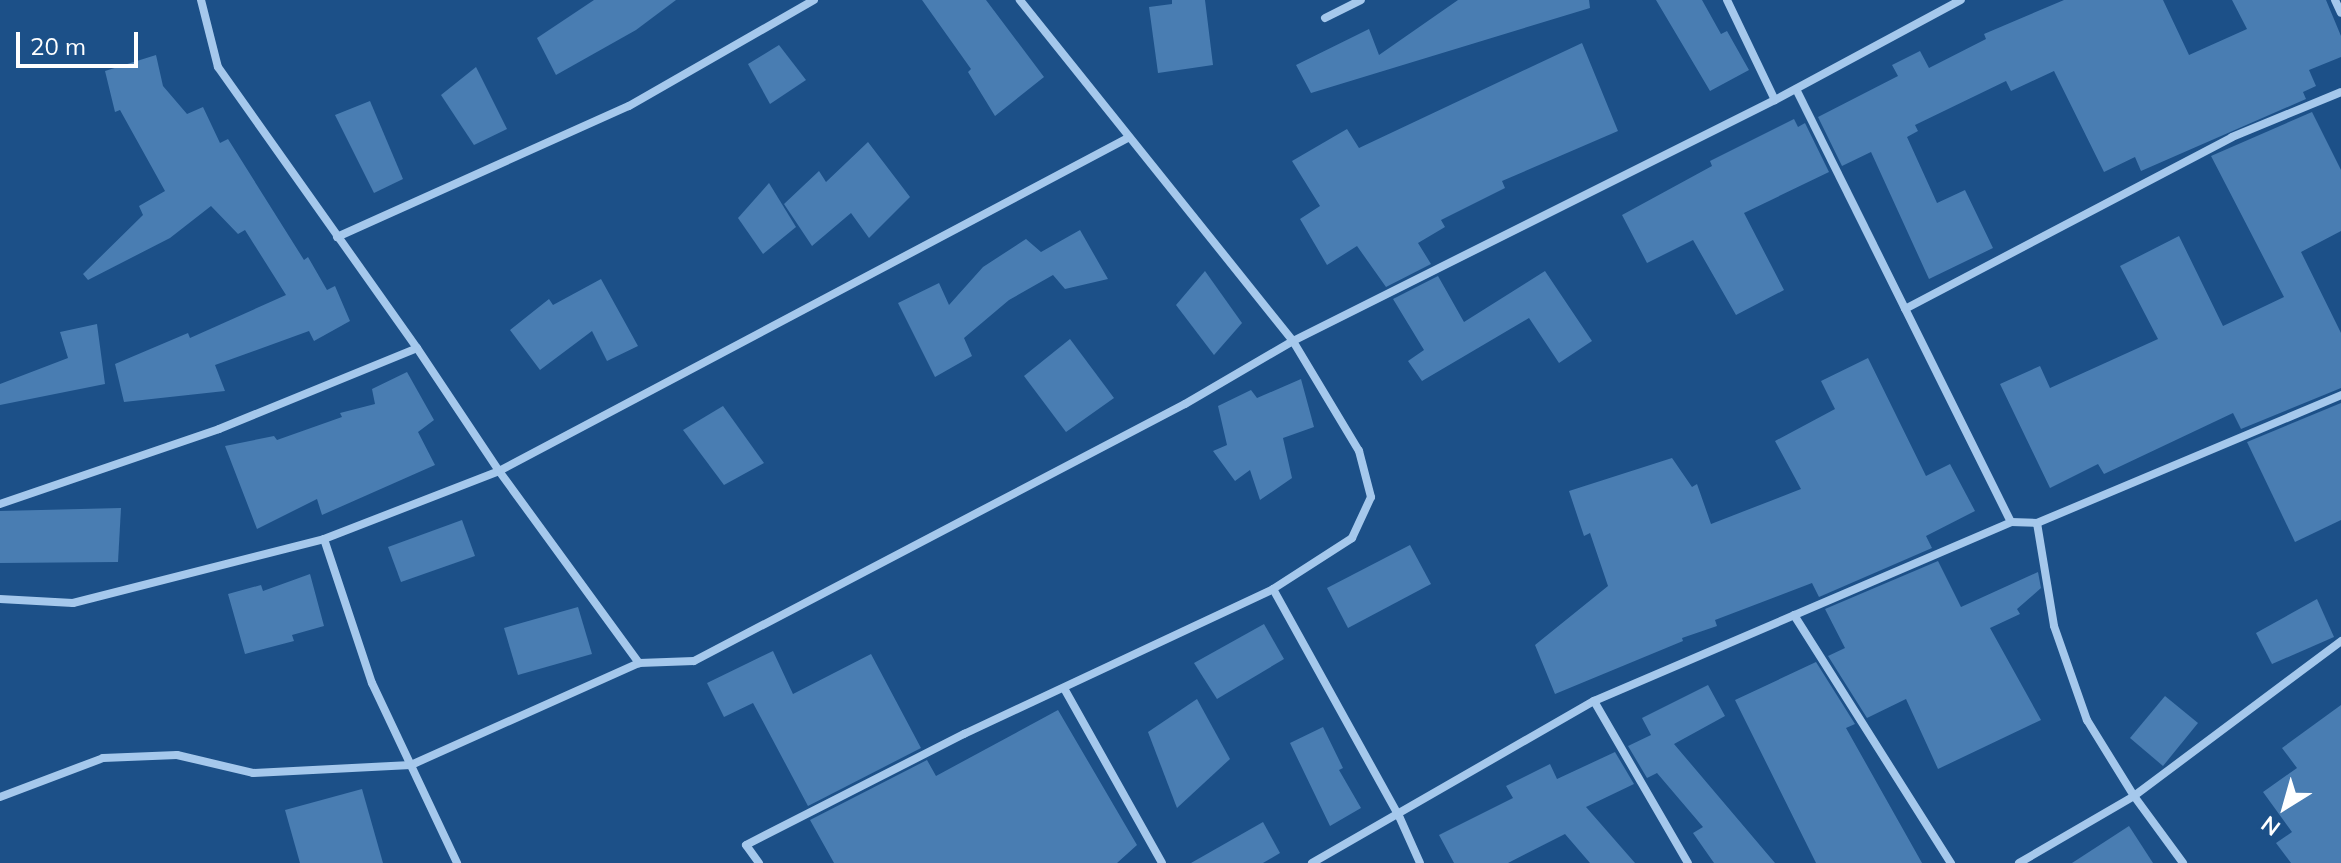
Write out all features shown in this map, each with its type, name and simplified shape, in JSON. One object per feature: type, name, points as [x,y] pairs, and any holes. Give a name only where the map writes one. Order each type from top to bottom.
[{"type":"street","points":[[202,0],[218,67],[417,348],[499,471],[639,663]]},
{"type":"street","points":[[337,237],[629,106],[814,0]]},
{"type":"street","points":[[759,863],[746,845],[964,734],[1065,690],[1273,589],[1352,538],[1371,497],[1359,451],[1293,341],[1020,0]]},
{"type":"street","points":[[1325,18],[1361,0]]},
{"type":"street","points":[[1727,0],[1775,100]]},
{"type":"street","points":[[0,797],[103,758],[177,755],[253,773],[411,765],[639,663],[694,661],[1185,404],[1293,341],[1775,100],[1961,0]]},
{"type":"street","points":[[2335,0],[2341,13]]},
{"type":"street","points":[[1796,89],[2011,522]]},
{"type":"street","points":[[1905,309],[2232,137],[2341,92]]},
{"type":"street","points":[[0,599],[73,603],[324,539],[499,471],[1128,138]]},
{"type":"street","points":[[0,504],[219,429],[417,348]]},
{"type":"street","points":[[1312,863],[1399,816],[1594,701],[2011,522],[2037,523],[2341,395]]},
{"type":"street","points":[[2037,523],[2054,626],[2087,720],[2134,796],[2183,863]]},
{"type":"street","points":[[324,539],[372,683],[457,863]]},
{"type":"street","points":[[1273,589],[1399,816],[1420,863]]},
{"type":"street","points":[[1794,615],[1951,863]]},
{"type":"street","points":[[2019,863],[2134,796],[2341,641]]},
{"type":"street","points":[[1065,690],[1162,863]]},
{"type":"street","points":[[1594,701],[1688,863]]},
{"type":"building","points":[[594,0],[676,0],[636,30],[556,75],[537,38]]},
{"type":"building","points":[[922,0],[986,0],[1044,77],[995,116],[968,72],[971,69]]},
{"type":"building","points":[[1172,0],[1205,0],[1213,65],[1158,73],[1149,7],[1172,4]]},
{"type":"building","points":[[1458,0],[1589,0],[1590,8],[1311,93],[1296,65],[1369,29],[1379,55]]},
{"type":"building","points":[[1656,0],[1702,0],[1721,34],[1727,31],[1749,70],[1710,91]]},
{"type":"building","points":[[2064,0],[2163,0],[2189,55],[2247,29],[2232,0],[2326,0],[2341,36],[2341,57],[2309,70],[2316,86],[2303,92],[2306,99],[2141,171],[2135,157],[2104,172],[2054,71],[2011,91],[2006,81],[1915,125],[1918,131],[1907,137],[1937,203],[1965,190],[1993,248],[1929,279],[1871,152],[1842,166],[1818,117],[1898,76],[1892,65],[1920,51],[1929,68],[1986,39],[1984,34]]},
{"type":"building","points":[[1582,43],[1618,131],[1502,181],[1505,188],[1441,220],[1445,227],[1418,243],[1431,264],[1386,287],[1357,246],[1327,265],[1300,219],[1320,206],[1292,161],[1347,129],[1359,148]]},
{"type":"building","points":[[779,45],[806,80],[770,104],[748,64]]},
{"type":"building","points":[[156,55],[163,86],[187,114],[203,107],[220,143],[228,139],[304,260],[308,257],[327,290],[335,286],[350,321],[314,341],[309,331],[215,365],[225,391],[124,402],[115,364],[188,333],[190,338],[286,295],[245,230],[238,234],[211,206],[170,238],[88,280],[83,274],[143,215],[139,206],[165,191],[120,110],[115,112],[105,71]]},
{"type":"building","points":[[476,67],[507,129],[474,145],[441,95]]},
{"type":"building","points":[[370,101],[403,179],[374,193],[335,115]]},
{"type":"building","points":[[2312,112],[2341,170],[2341,231],[2301,252],[2341,333],[2341,388],[2241,429],[2233,413],[2104,474],[2098,464],[2050,488],[2000,384],[2040,366],[2050,388],[2158,339],[2120,266],[2179,236],[2223,326],[2284,297],[2211,156]]},
{"type":"building","points":[[1794,119],[1798,127],[1805,123],[1829,172],[1744,213],[1784,290],[1736,315],[1693,240],[1647,263],[1622,215],[1712,166],[1710,161]]},
{"type":"building","points":[[868,142],[910,197],[869,238],[851,213],[812,246],[784,204],[819,171],[826,182]]},
{"type":"building","points":[[769,183],[796,227],[763,254],[738,218]]},
{"type":"building","points":[[1080,230],[1108,279],[1065,289],[1053,275],[1009,300],[964,338],[972,356],[935,377],[898,303],[939,283],[949,305],[983,267],[1026,239],[1041,252]]},
{"type":"building","points":[[1205,271],[1242,323],[1214,355],[1176,305]]},
{"type":"building","points":[[1545,271],[1592,341],[1559,363],[1529,318],[1422,381],[1408,361],[1424,350],[1393,299],[1438,276],[1464,322]]},
{"type":"building","points":[[601,279],[638,346],[607,361],[592,331],[540,370],[510,330],[549,299],[553,305]]},
{"type":"building","points":[[97,324],[105,384],[0,405],[0,384],[68,358],[60,332]]},
{"type":"building","points":[[1070,339],[1114,398],[1066,432],[1024,376]]},
{"type":"building","points":[[1868,358],[1926,476],[1950,464],[1975,511],[1926,536],[1932,548],[1819,597],[1812,583],[1715,620],[1717,626],[1682,638],[1683,641],[1555,694],[1535,645],[1608,586],[1590,533],[1584,536],[1569,491],[1672,458],[1692,487],[1697,484],[1711,524],[1801,489],[1775,441],[1835,409],[1821,381]]},
{"type":"building","points":[[407,372],[434,420],[418,432],[435,465],[322,515],[317,499],[257,529],[225,446],[274,436],[277,440],[342,417],[340,413],[375,404],[372,389]]},
{"type":"building","points":[[1301,379],[1314,427],[1283,438],[1292,478],[1260,500],[1250,470],[1235,481],[1213,451],[1227,445],[1218,406],[1251,390],[1257,398]]},
{"type":"building","points":[[2341,403],[2341,520],[2295,542],[2247,442]]},
{"type":"building","points":[[723,406],[764,463],[724,485],[683,430]]},
{"type":"building","points":[[121,508],[118,562],[0,563],[0,511]]},
{"type":"building","points":[[462,520],[475,556],[401,582],[388,547]]},
{"type":"building","points":[[1410,545],[1431,584],[1348,628],[1327,588]]},
{"type":"building","points":[[1938,561],[1961,607],[2038,572],[2041,588],[2017,609],[2020,614],[1990,628],[2041,720],[1938,769],[1906,699],[1867,718],[1828,656],[1845,648],[1825,609]]},
{"type":"building","points":[[310,574],[324,626],[292,635],[294,641],[245,654],[228,594],[261,585],[263,591]]},
{"type":"building","points":[[2317,599],[2334,637],[2272,664],[2256,633]]},
{"type":"building","points":[[578,607],[592,654],[518,675],[504,628]]},
{"type":"building","points":[[1264,624],[1284,659],[1217,699],[1194,663]]},
{"type":"building","points":[[773,651],[793,694],[871,654],[921,748],[808,806],[753,703],[724,717],[707,683]]},
{"type":"building","points":[[1816,662],[1855,724],[1846,728],[1922,863],[1816,863],[1735,700]]},
{"type":"building","points":[[1708,685],[1725,716],[1674,744],[1775,863],[1714,863],[1693,833],[1703,827],[1657,773],[1647,778],[1628,746],[1651,735],[1642,718]]},
{"type":"building","points":[[2165,696],[2198,723],[2163,766],[2130,738]]},
{"type":"building","points":[[1197,699],[1230,759],[1177,808],[1148,732]]},
{"type":"building","points":[[2341,705],[2341,863],[2291,863],[2276,843],[2292,832],[2263,792],[2297,768],[2282,748]]},
{"type":"building","points":[[1058,710],[1137,845],[1117,863],[834,863],[810,820],[927,760],[936,776]]},
{"type":"building","points":[[1323,727],[1343,768],[1339,770],[1361,808],[1330,826],[1290,743]]},
{"type":"building","points":[[1615,752],[1634,784],[1586,807],[1635,863],[1590,863],[1565,834],[1508,863],[1454,863],[1439,835],[1513,798],[1506,786],[1550,764],[1557,779]]},
{"type":"building","points":[[362,789],[383,863],[300,863],[285,810]]},
{"type":"building","points":[[1263,822],[1280,853],[1263,863],[1191,863]]},
{"type":"building","points":[[2129,826],[2153,863],[2072,863]]}]
